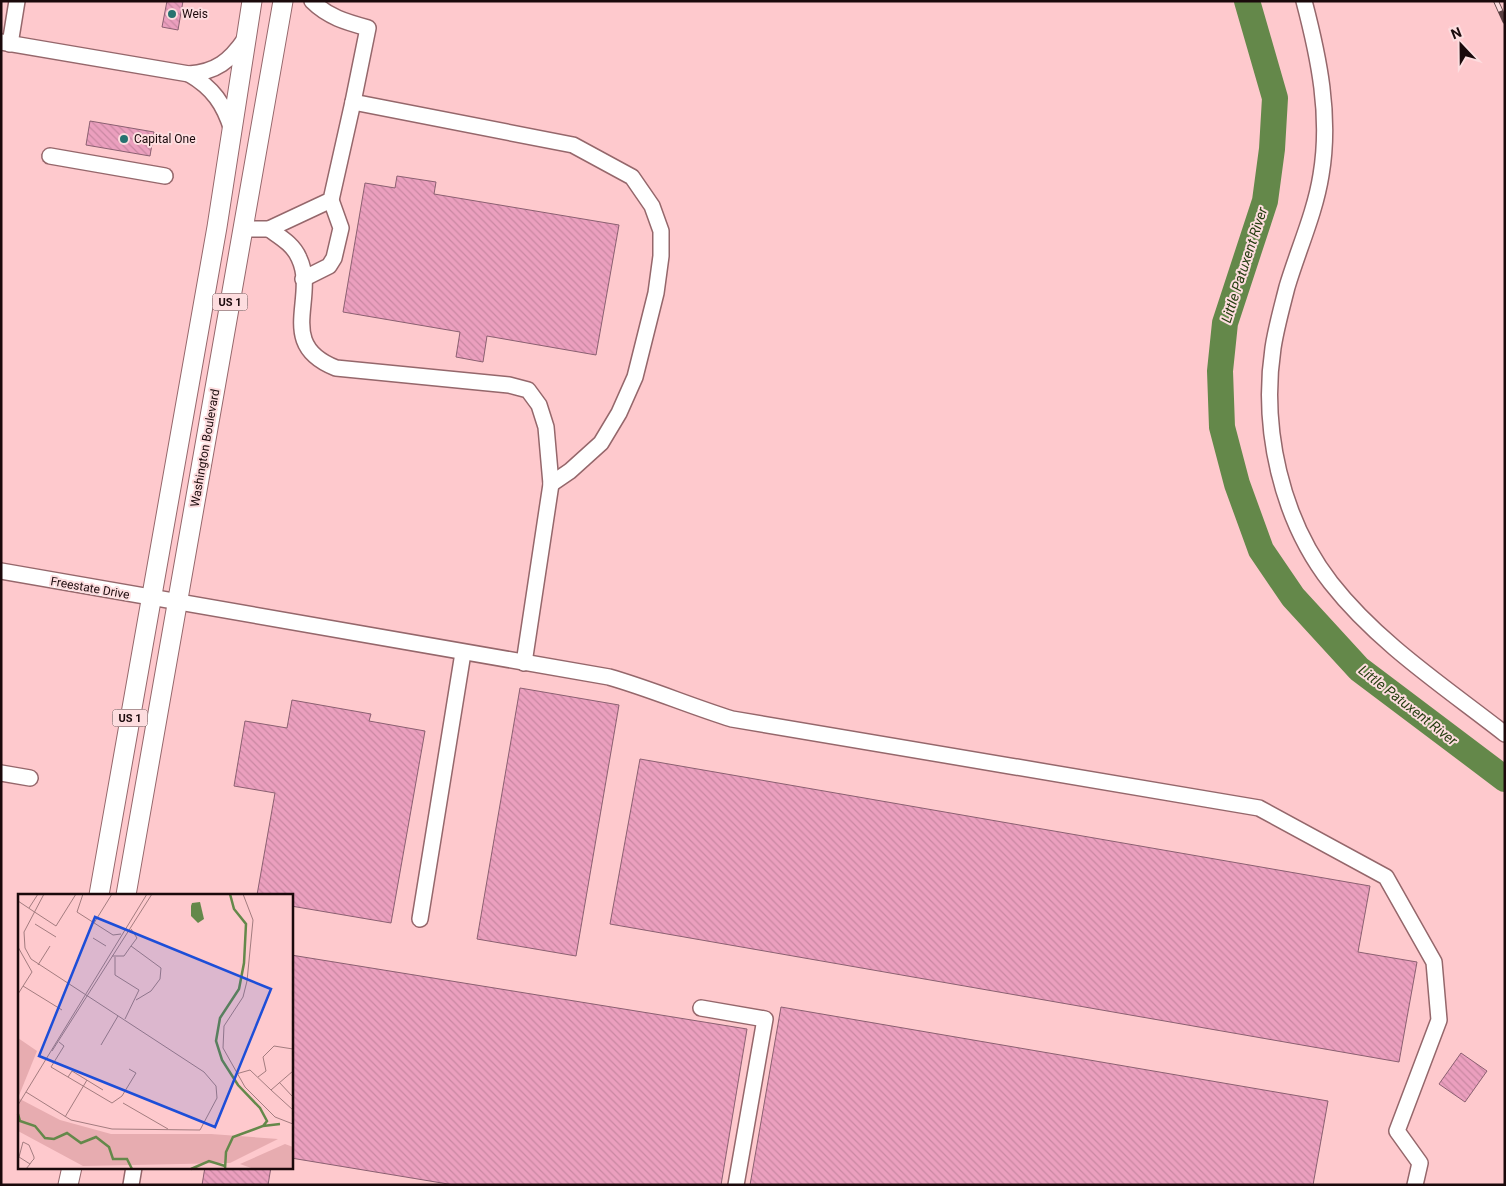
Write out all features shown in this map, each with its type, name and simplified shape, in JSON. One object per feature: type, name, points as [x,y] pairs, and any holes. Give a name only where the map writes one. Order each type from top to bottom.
[{"type":"main road","name":"US 1","points":[[99,894],[232,130],[252,1]]},
{"type":"main road","name":"Washington Boulevard","points":[[126,894],[283,1]]},
{"type":"main road","points":[[57,1185],[59,1168]]},
{"type":"main road","points":[[68,1185],[72,1168]]},
{"type":"street","points":[[17,1],[6,43],[189,74],[206,72],[222,65],[235,54],[247,36]]},
{"type":"street","points":[[303,279],[329,266],[334,258],[340,228],[331,200],[368,28],[337,20],[321,10],[312,1]]},
{"type":"street","points":[[1304,1],[1319,61],[1325,105],[1325,144],[1321,176],[1288,286],[1273,348],[1270,412],[1273,443],[1281,477],[1293,516],[1308,546],[1330,582],[1355,610],[1398,649],[1503,728]]},
{"type":"street","points":[[189,74],[204,83],[214,93],[225,110],[232,130]]},
{"type":"street","points":[[353,102],[573,145],[632,177],[652,206],[661,231],[662,256],[656,293],[635,377],[620,413],[601,443],[570,471],[551,484]]},
{"type":"street","points":[[50,156],[165,176]]},
{"type":"street","points":[[243,229],[269,229],[331,200]]},
{"type":"street","points":[[269,229],[290,245],[299,258],[303,279],[303,336],[310,351],[322,363],[336,368],[510,385],[528,390],[540,405],[546,427],[551,484],[524,663]]},
{"type":"street","name":"Freestate Drive","points":[[1,571],[151,599],[609,677],[652,689],[687,705],[732,719],[1259,808],[1386,877],[1434,962],[1439,1020],[1397,1131],[1420,1163],[1415,1185]]},
{"type":"street","points":[[420,919],[463,653]]},
{"type":"street","points":[[1,773],[30,778]]},
{"type":"street","points":[[701,1008],[765,1018],[736,1185]]},
{"type":"street","points":[[131,1185],[134,1168]]},
{"type":"building","name":"Weis","points":[[167,1],[183,1],[178,30],[162,27]]},
{"type":"building","points":[[90,121],[154,132],[150,156],[86,145]]},
{"type":"building","points":[[397,176],[436,182],[434,194],[619,225],[596,355],[487,336],[483,362],[456,357],[460,332],[343,312],[365,183],[395,188]]},
{"type":"building","points":[[520,688],[619,705],[576,956],[477,939]]},
{"type":"building","points":[[292,700],[371,714],[369,721],[425,731],[391,923],[292,906],[292,894],[257,894],[275,793],[234,786],[245,721],[287,728]]},
{"type":"building","points":[[640,759],[1370,886],[1358,952],[1417,962],[1399,1062],[610,924]]},
{"type":"building","points":[[292,955],[747,1029],[721,1185],[454,1185],[292,1158]]},
{"type":"building","points":[[781,1007],[1328,1101],[1313,1185],[750,1185]]},
{"type":"building","points":[[1461,1053],[1487,1071],[1465,1102],[1439,1084]]},
{"type":"building","points":[[205,1168],[271,1168],[268,1185],[202,1185]]},
{"type":"waterway","name":"Little Patuxent River","points":[[1247,1],[1275,98],[1272,149],[1265,201],[1225,323],[1220,371],[1222,427],[1237,484],[1261,550],[1293,597],[1359,669],[1505,779]]},
{"type":"railway","points":[[1496,1],[1505,21]]},
{"type":"place","name":"Weis","points":[[172,14]]},
{"type":"place","name":"Capital One","points":[[124,139]]}]
